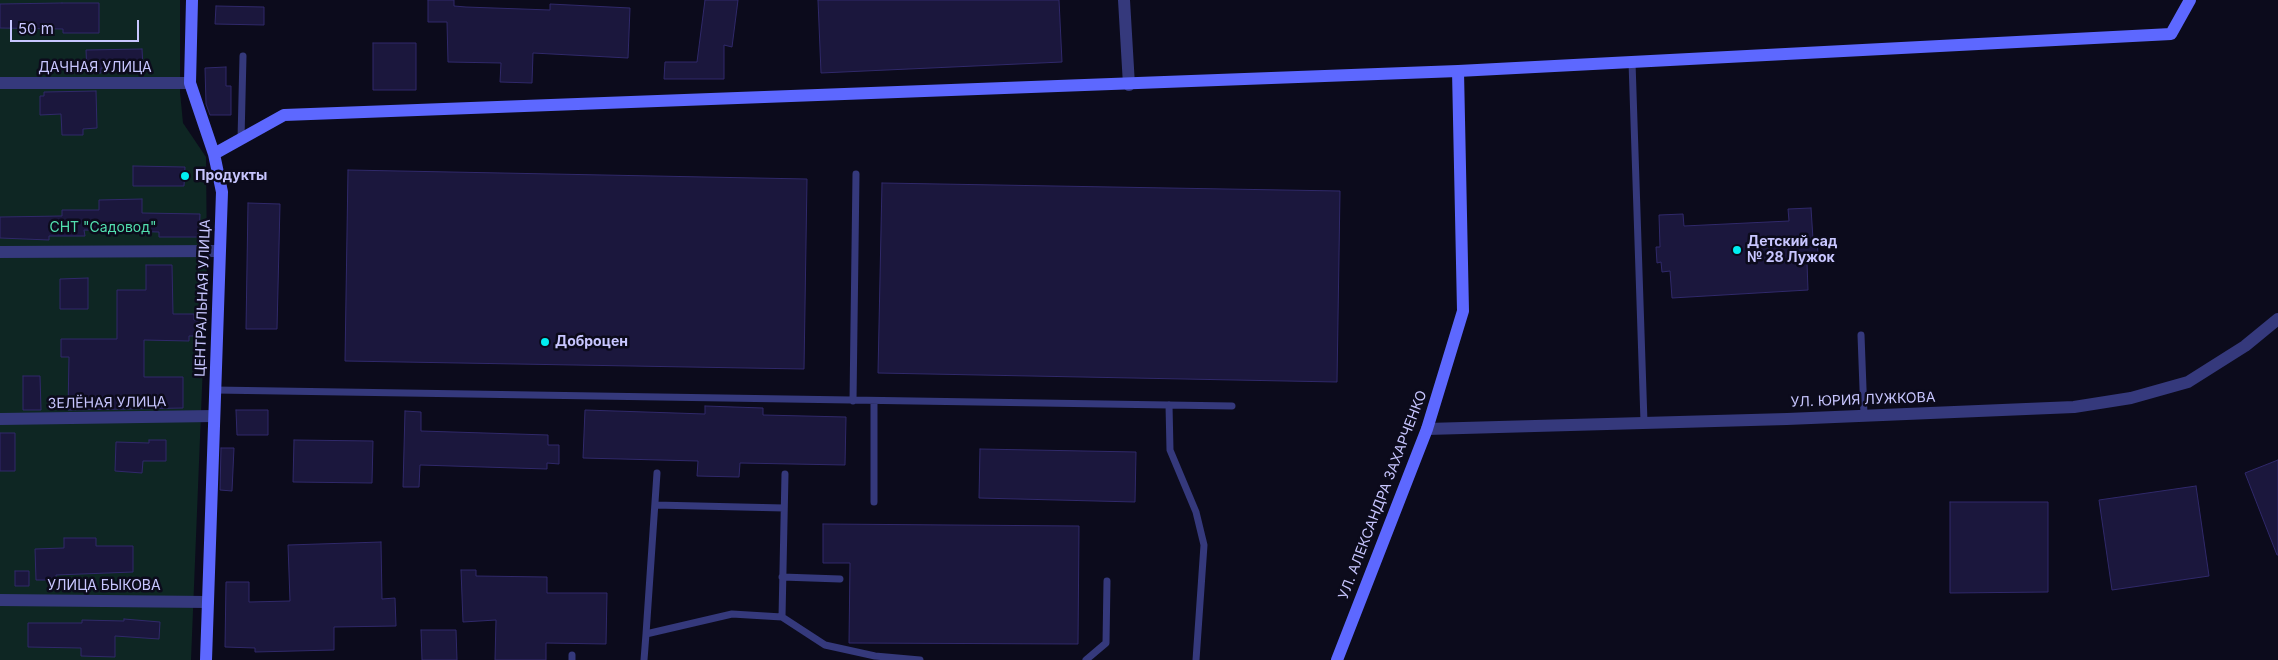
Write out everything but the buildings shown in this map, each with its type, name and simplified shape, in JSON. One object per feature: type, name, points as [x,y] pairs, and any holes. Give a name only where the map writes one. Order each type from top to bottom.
[{"type":"street","name":"ЦЕНТРАЛЬНАЯ УЛИЦА","points":[[192,0],[190,83],[214,154],[222,192],[206,660]]},
{"type":"street","points":[[1124,0],[1129,85]]},
{"type":"street","points":[[214,154],[284,115],[1129,85],[1458,71],[2171,34],[2190,0]]},
{"type":"street","name":"УЛ. АЛЕКСАНДРА ЗАХАРЧЕНКО","points":[[1337,660],[1427,429],[1463,311],[1458,71]]},
{"type":"street","name":"ДАЧНАЯ УЛИЦА","points":[[0,83],[190,83]]},
{"type":"street","points":[[0,252],[219,251]]},
{"type":"street","name":"УЛ. ЮРИЯ ЛУЖКОВА","points":[[1427,429],[2074,407],[2131,398],[2188,382],[2245,346],[2278,319]]},
{"type":"street","name":"ЗЕЛЁНАЯ УЛИЦА","points":[[0,420],[214,416]]},
{"type":"street","name":"УЛИЦА БЫКОВА","points":[[0,600],[208,602]]},
{"type":"lane","points":[[241,139],[243,56]]},
{"type":"lane","points":[[1632,62],[1644,422]]},
{"type":"lane","points":[[853,401],[856,174]]},
{"type":"lane","points":[[1861,335],[1864,415]]},
{"type":"lane","points":[[215,390],[1232,406]]},
{"type":"lane","points":[[874,401],[874,502]]},
{"type":"lane","points":[[1169,405],[1170,450],[1196,512],[1204,545],[1196,660]]},
{"type":"lane","points":[[644,660],[657,472]]},
{"type":"lane","points":[[782,617],[785,474]]},
{"type":"lane","points":[[655,505],[784,508]]},
{"type":"lane","points":[[782,577],[840,579]]},
{"type":"lane","points":[[1086,660],[1106,644],[1107,581]]},
{"type":"lane","points":[[646,634],[732,614],[782,617],[825,645],[875,656],[920,660]]},
{"type":"green space","name":"СНТ \"Садовод\"","points":[[0,0],[180,0],[180,92],[183,123],[206,157],[207,265],[191,660],[0,660]]},
{"type":"place","name":"Продукты","points":[[185,176]]},
{"type":"place","name":"Детский сад № 28 Лужок","points":[[1737,250]]},
{"type":"place","name":"Доброцен","points":[[545,342]]}]
